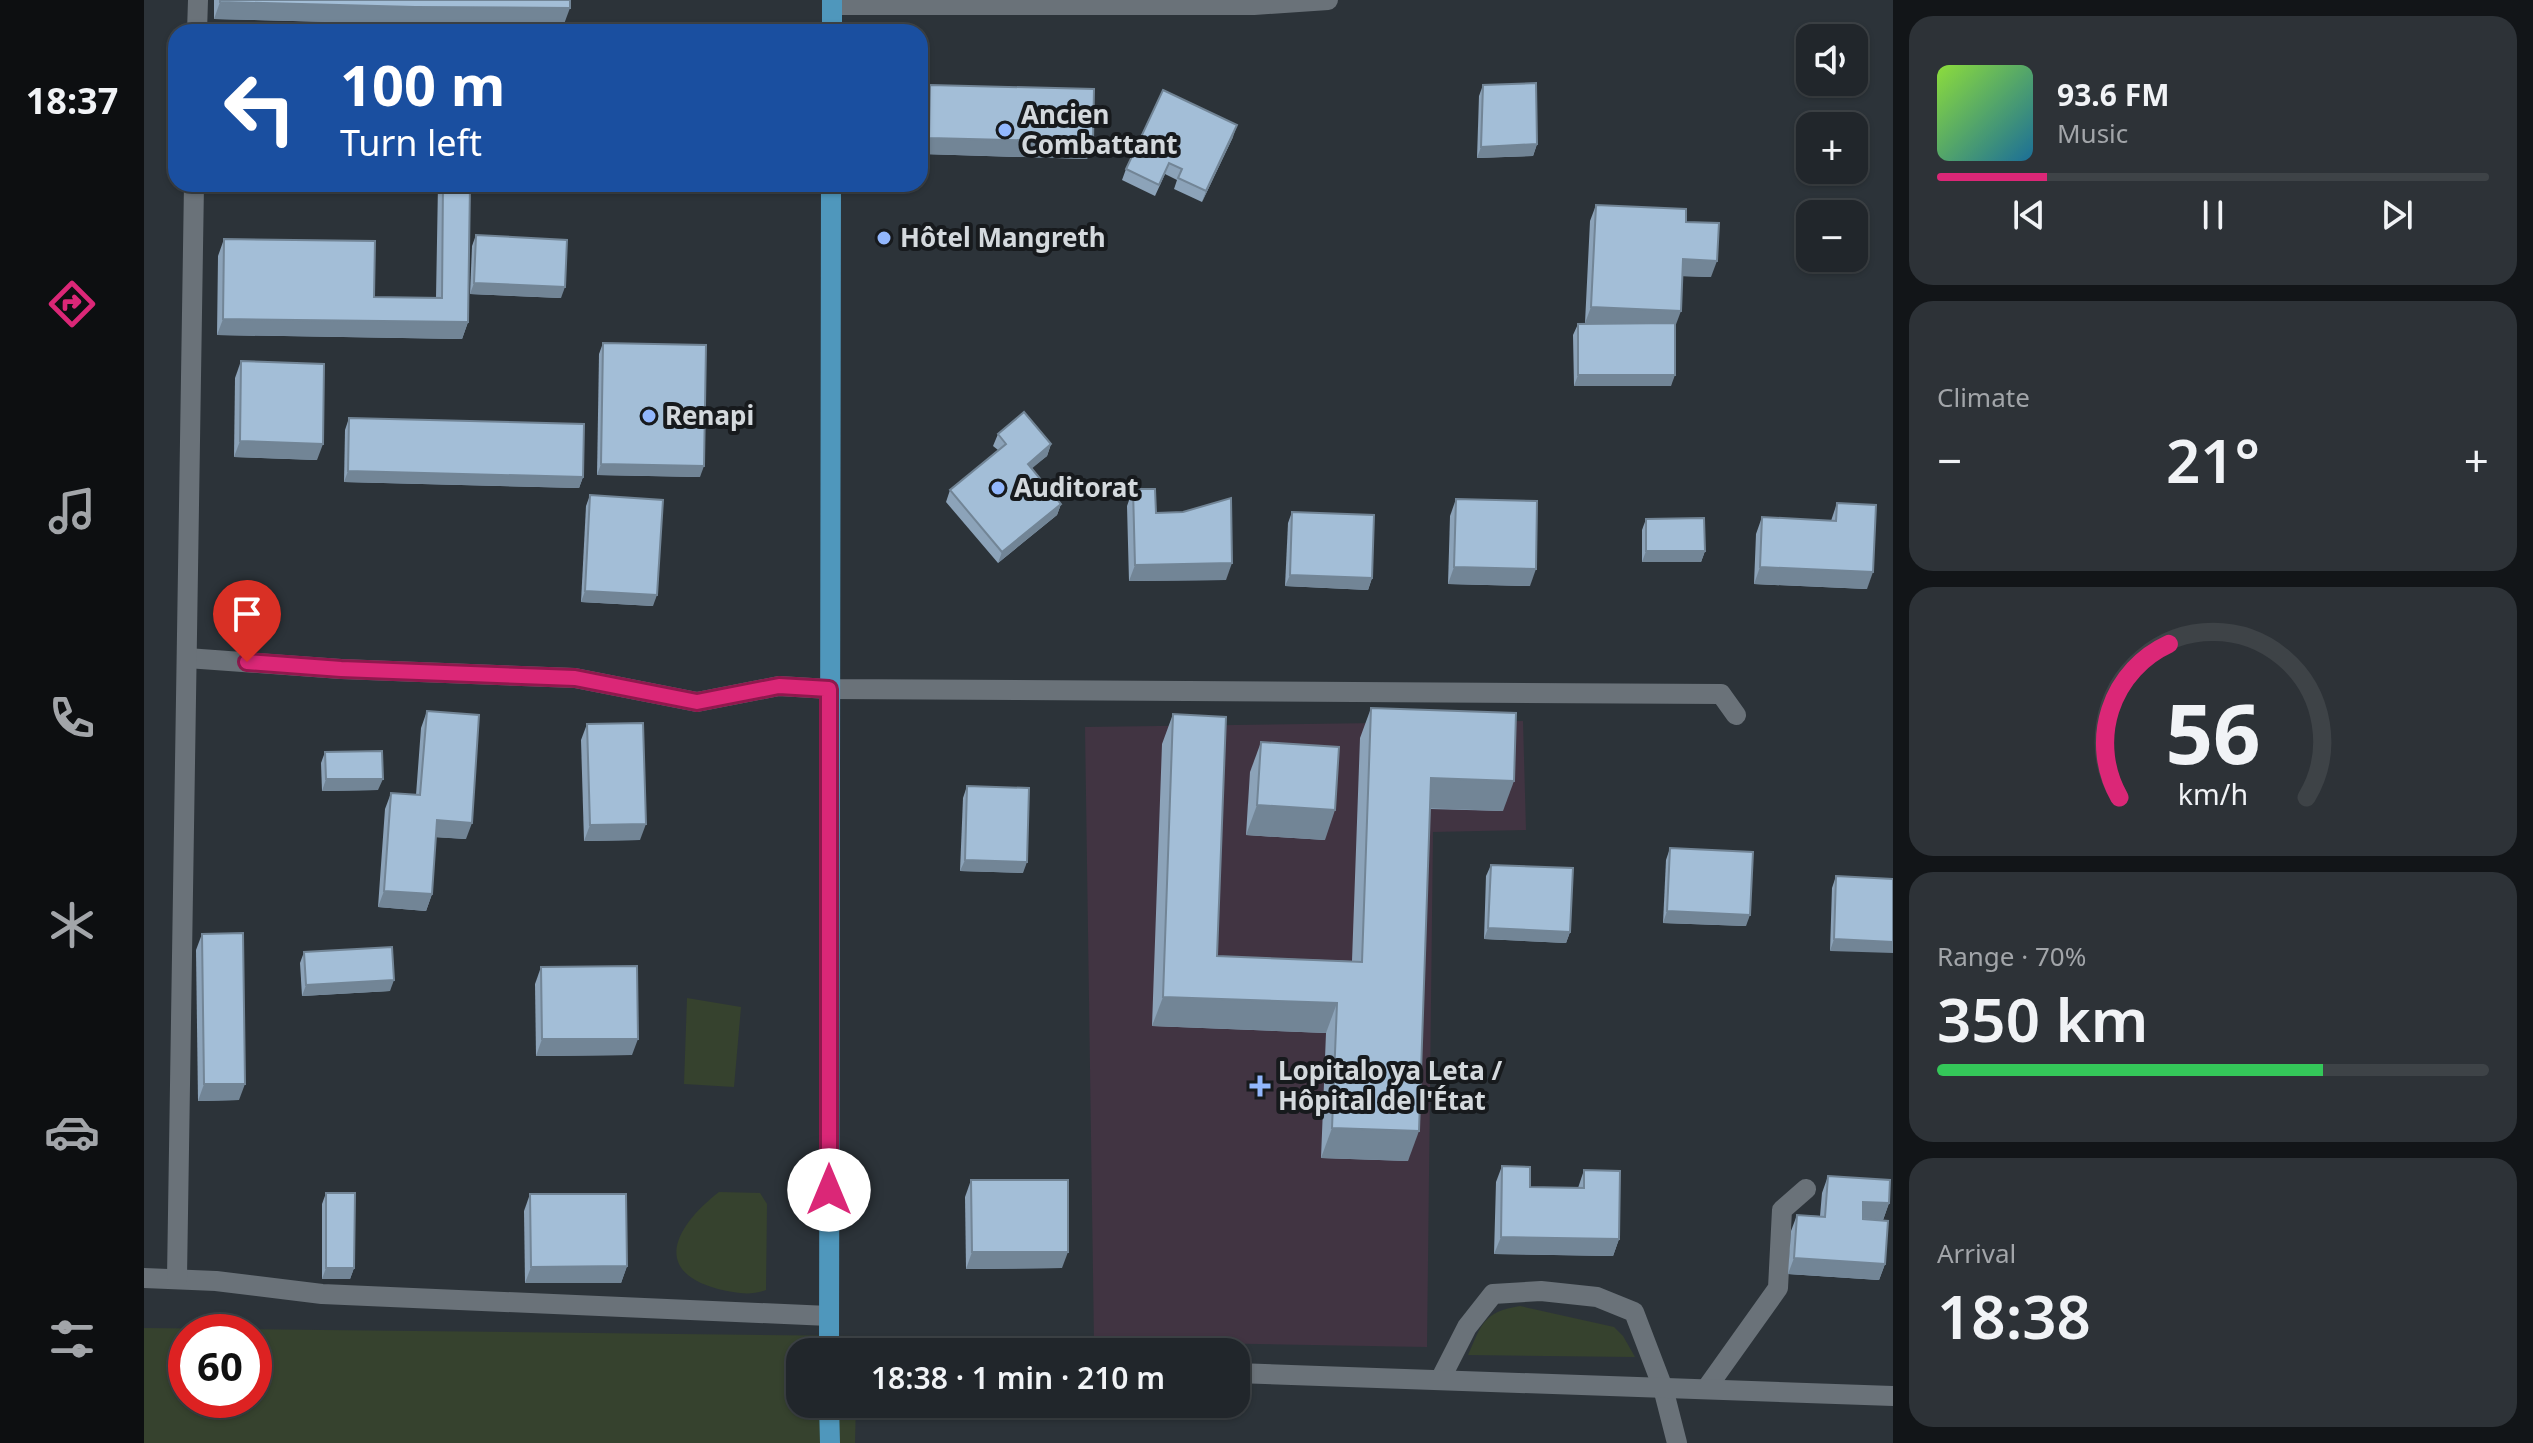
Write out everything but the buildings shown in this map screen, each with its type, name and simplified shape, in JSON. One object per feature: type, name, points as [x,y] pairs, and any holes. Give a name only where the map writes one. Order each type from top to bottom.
[{"type":"main road","points":[[832,2],[832,24]]},
{"type":"main road","points":[[829,1338],[831,192]]},
{"type":"main road","points":[[829,1418],[830,1443]]},
{"type":"street","points":[[197,24],[198,0]]},
{"type":"street","points":[[832,2],[1328,0]]},
{"type":"street","points":[[177,1278],[194,192]]},
{"type":"street","points":[[187,658],[341,669],[575,678],[697,702],[779,686],[829,689],[1721,694],[1736,715]]},
{"type":"street","points":[[1706,1389],[1778,1288],[1782,1210],[1806,1189]]},
{"type":"street","points":[[144,1278],[177,1278],[322,1294],[829,1316]]},
{"type":"street","points":[[1440,1380],[1467,1327],[1493,1294],[1541,1291],[1597,1297],[1634,1312],[1663,1388],[1677,1443]]},
{"type":"street","points":[[1250,1373],[1893,1396]]},
{"type":"shaded area","name":"Lopitalo ya Leta / Hôpital de l'État","points":[[1523,721],[1526,830],[1433,832],[1427,1347],[1250,1344],[1250,1338],[1094,1338],[1085,727]]},
{"type":"green space","points":[[687,998],[741,1007],[734,1087],[684,1084]]},
{"type":"green space","points":[[719,1192],[760,1193],[767,1204],[766,1290],[737,1293],[718,1289],[696,1281],[683,1270],[677,1258],[677,1245],[683,1231]]},
{"type":"green space","points":[[1520,1306],[1614,1327],[1635,1357],[1468,1355],[1485,1321],[1498,1312]]},
{"type":"green space","points":[[144,1328],[168,1328],[168,1418],[272,1418],[272,1329],[857,1336],[786,1338],[786,1418],[856,1418],[855,1443],[144,1443]]},
{"type":"place","name":"Ancien Combattant","points":[[1005,130]]},
{"type":"place","name":"Hôtel Mangreth","points":[[884,238]]},
{"type":"place","name":"Renapi","points":[[649,416]]},
{"type":"place","name":"Auditorat","points":[[998,488]]},
{"type":"place","name":"Lopitalo ya Leta / Hôpital de l'État","points":[[1260,1086]]},
{"type":"route","points":[[247,662],[341,669],[575,678],[697,702],[779,686],[829,689],[829,1190]]}]
